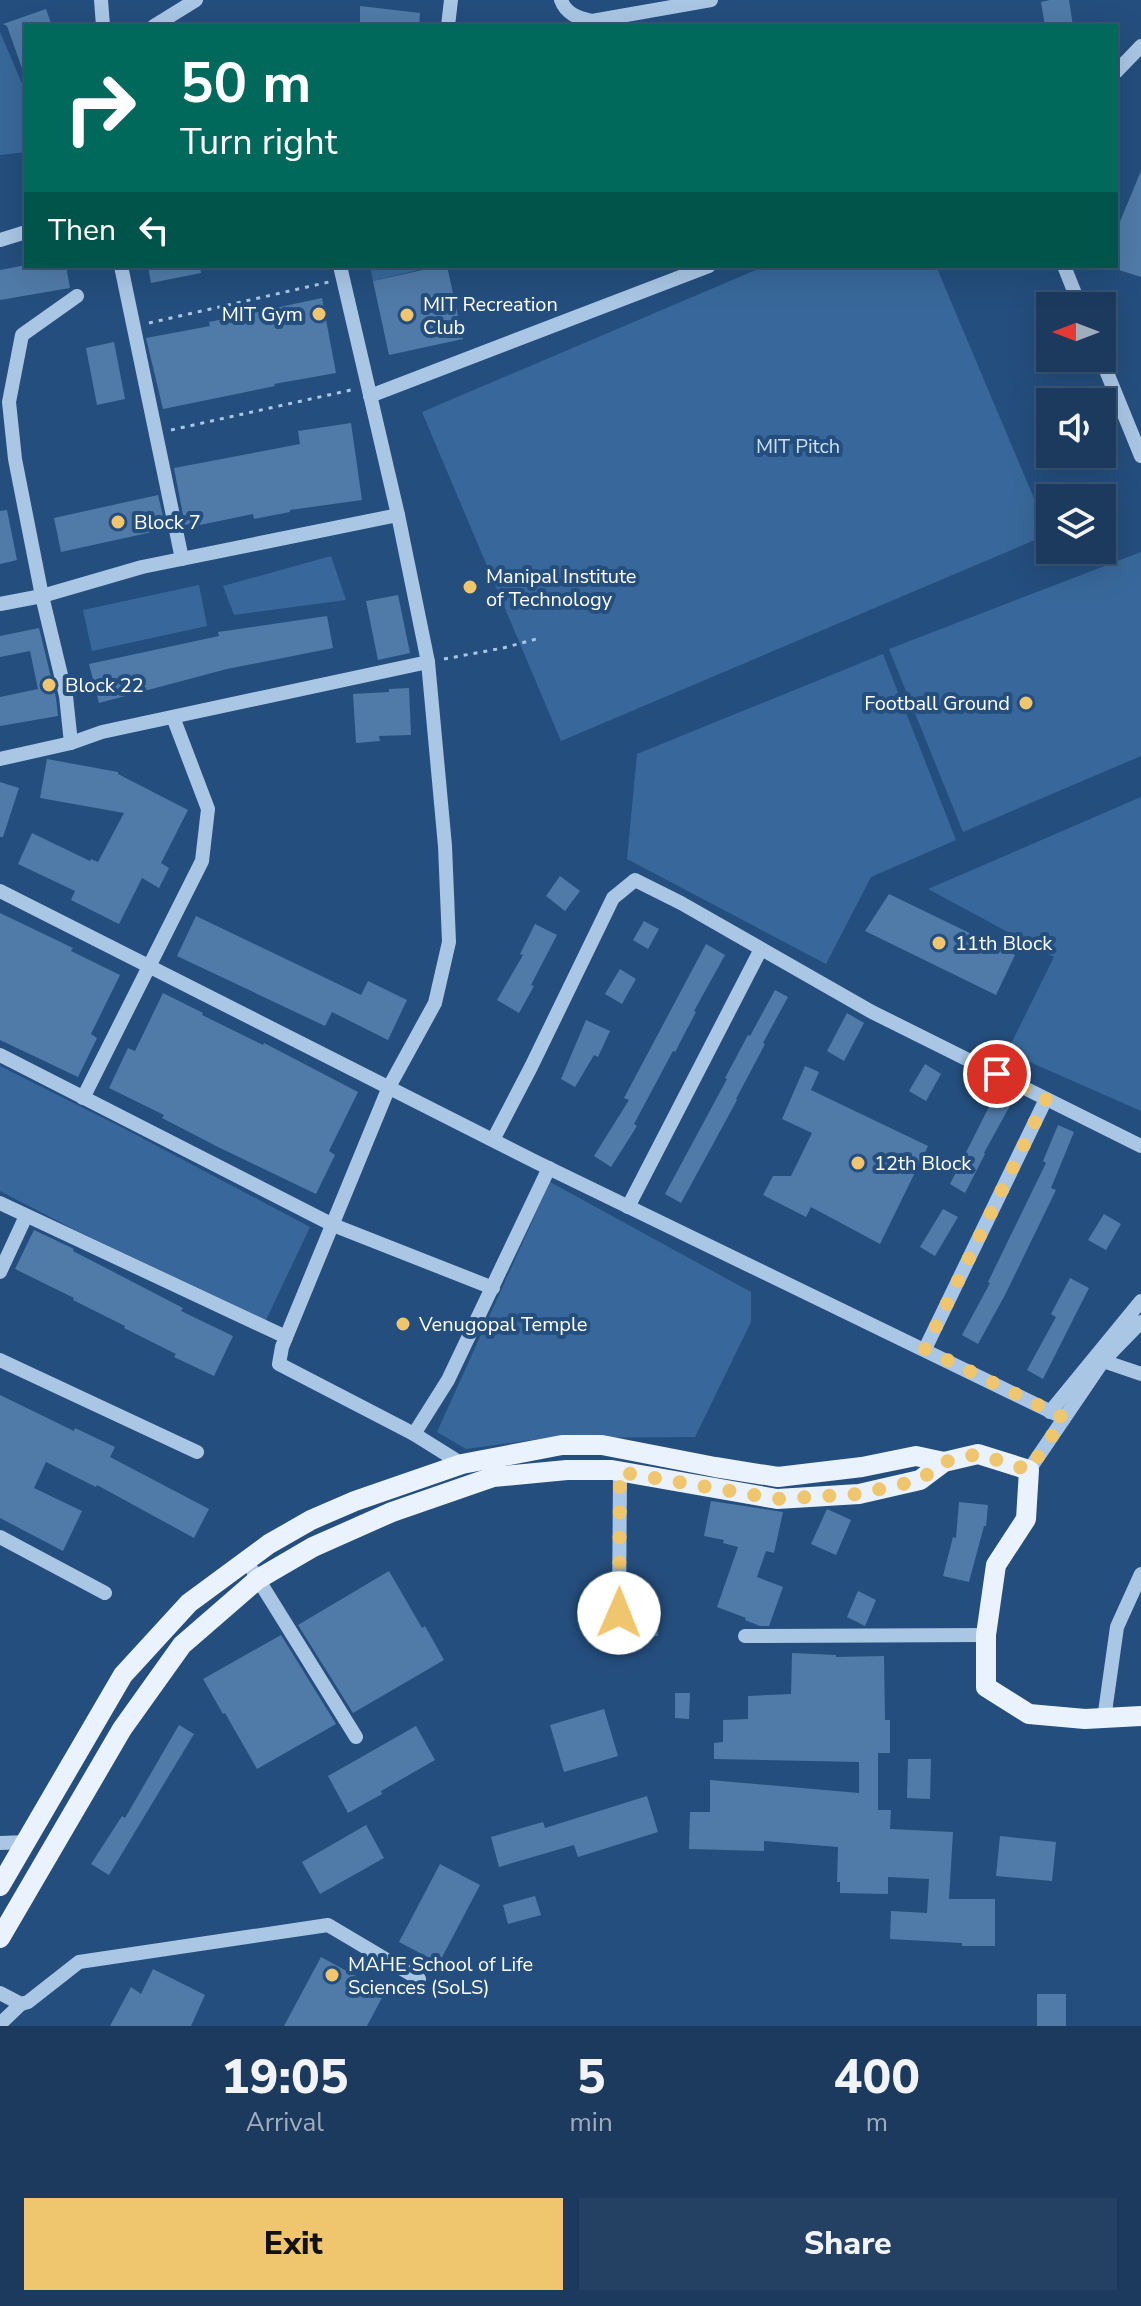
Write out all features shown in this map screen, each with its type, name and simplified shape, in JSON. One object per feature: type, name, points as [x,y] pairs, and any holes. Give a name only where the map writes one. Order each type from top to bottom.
[{"type":"main road","points":[[0,1886],[123,1675],[189,1603],[269,1544],[311,1520],[355,1501],[462,1464],[562,1445],[602,1445],[778,1477],[862,1467],[916,1456],[944,1462]]},
{"type":"main road","points":[[0,1938],[122,1729],[182,1645],[258,1579],[313,1547],[392,1512],[493,1477],[567,1470],[620,1472],[777,1499],[859,1494],[920,1480],[944,1462],[978,1454],[1029,1470],[1026,1519],[996,1565],[986,1635],[986,1687],[1029,1714],[1085,1719],[1141,1716]]},
{"type":"street","points":[[101,0],[103,24]]},
{"type":"street","points":[[157,24],[196,0]]},
{"type":"street","points":[[448,24],[451,0]]},
{"type":"street","points":[[561,0],[561,4],[575,17],[592,21],[666,3],[711,0]]},
{"type":"street","points":[[1118,70],[1141,46]]},
{"type":"street","points":[[0,240],[24,233]]},
{"type":"street","points":[[121,268],[182,559]]},
{"type":"street","points":[[369,391],[704,268]]},
{"type":"street","points":[[1065,268],[1074,292]]},
{"type":"street","points":[[342,272],[428,662],[445,846],[449,942],[435,1003],[389,1087],[282,1347],[279,1364],[414,1434],[462,1464]]},
{"type":"street","points":[[71,743],[66,696],[42,596],[15,459],[9,402],[22,335],[77,296]]},
{"type":"street","points":[[1107,372],[1141,456]]},
{"type":"street","points":[[0,604],[42,596],[142,567],[398,515]]},
{"type":"street","points":[[0,759],[71,743],[102,732],[428,662]]},
{"type":"street","points":[[83,1098],[202,861],[208,809],[173,717]]},
{"type":"street","points":[[493,1140],[613,898],[635,880],[872,1012],[1141,1146]]},
{"type":"street","points":[[0,891],[549,1168],[1057,1415]]},
{"type":"street","points":[[628,1207],[761,949]]},
{"type":"street","points":[[0,1055],[333,1225],[493,1288]]},
{"type":"street","points":[[925,1349],[1046,1099]]},
{"type":"street","points":[[414,1434],[448,1380],[549,1168]]},
{"type":"street","points":[[0,1203],[286,1337]]},
{"type":"street","points":[[0,1272],[26,1216]]},
{"type":"street","points":[[1029,1470],[1057,1415],[1141,1301]]},
{"type":"street","points":[[1057,1415],[1141,1322]]},
{"type":"street","points":[[0,1360],[197,1452]]},
{"type":"street","points":[[1103,1361],[1141,1374]]},
{"type":"street","points":[[619,1613],[620,1472]]},
{"type":"street","points":[[0,1537],[105,1593]]},
{"type":"street","points":[[247,1560],[356,1737]]},
{"type":"street","points":[[1104,1719],[1117,1627],[1141,1574]]},
{"type":"street","points":[[745,1636],[986,1635]]},
{"type":"street","points":[[0,1843],[27,1842]]},
{"type":"street","points":[[0,2024],[21,2004],[28,2002],[79,1962],[328,1925],[419,1979]]},
{"type":"street","points":[[0,1993],[21,2004]]},
{"type":"path","points":[[133,327],[342,272]]},
{"type":"path","points":[[156,434],[369,391]]},
{"type":"path","points":[[428,662],[540,638]]},
{"type":"green space","points":[[0,32],[24,88],[24,152],[0,155]]},
{"type":"green space","points":[[370,268],[427,268],[373,281]]},
{"type":"green space","name":"MIT Pitch","points":[[760,268],[937,268],[1036,503],[1036,540],[561,741],[422,412]]},
{"type":"green space","name":"Football Ground","points":[[1141,552],[1141,756],[963,832],[889,649]]},
{"type":"green space","points":[[331,556],[346,600],[234,615],[223,586]]},
{"type":"green space","points":[[199,585],[207,626],[92,651],[83,610]]},
{"type":"green space","points":[[883,654],[956,840],[871,877],[826,964],[627,859],[637,754]]},
{"type":"green space","points":[[1141,797],[1141,1111],[1007,1052],[1054,957],[928,889]]},
{"type":"green space","points":[[0,1066],[310,1227],[266,1320],[0,1191]]},
{"type":"green space","points":[[550,1182],[751,1292],[751,1322],[695,1437],[546,1438],[466,1449],[437,1432]]},
{"type":"building","points":[[1069,0],[1073,24],[1045,24],[1041,2]]},
{"type":"building","points":[[360,6],[420,13],[419,24],[360,24]]},
{"type":"building","points":[[46,9],[51,24],[24,24],[24,74],[7,26],[3,24]]},
{"type":"building","points":[[1141,171],[1141,277],[1116,269],[1118,226]]},
{"type":"building","points":[[21,266],[66,268],[70,288],[0,300],[0,270]]},
{"type":"building","points":[[148,268],[200,268],[201,273],[151,283]]},
{"type":"building","points":[[432,268],[447,268],[463,339],[389,355],[373,281]]},
{"type":"building","points":[[322,298],[336,373],[163,409],[146,338],[210,326],[209,322]]},
{"type":"building","points":[[114,342],[125,399],[97,405],[86,348]]},
{"type":"building","points":[[351,423],[362,500],[290,510],[254,519],[253,514],[190,527],[189,524],[185,525],[174,468],[300,444],[298,431]]},
{"type":"building","points":[[158,495],[166,529],[61,552],[54,518]]},
{"type":"building","points":[[7,510],[17,560],[0,564],[0,511]]},
{"type":"building","points":[[398,595],[410,653],[378,660],[366,601]]},
{"type":"building","points":[[327,616],[333,648],[227,669],[99,703],[89,664],[219,636],[218,632]]},
{"type":"building","name":"Block 22","points":[[39,628],[58,716],[0,726],[0,697],[38,689],[30,651],[0,657],[0,636]]},
{"type":"building","points":[[409,688],[411,735],[379,736],[380,741],[356,743],[353,694]]},
{"type":"building","points":[[47,759],[118,772],[188,810],[161,863],[169,868],[159,888],[142,878],[119,924],[71,900],[75,891],[18,864],[32,833],[98,862],[124,813],[40,798]]},
{"type":"building","points":[[0,782],[19,788],[3,837],[0,837]]},
{"type":"building","points":[[560,876],[580,891],[565,911],[546,896]]},
{"type":"building","name":"11th Block","points":[[889,894],[1015,955],[996,995],[865,931]]},
{"type":"building","points":[[0,913],[73,948],[71,951],[120,975],[91,1034],[97,1038],[78,1077],[0,1040]]},
{"type":"building","points":[[196,916],[361,995],[368,981],[407,1000],[388,1040],[332,1012],[325,1026],[177,956]]},
{"type":"building","points":[[644,921],[659,929],[648,949],[633,940]]},
{"type":"building","points":[[535,924],[557,935],[519,1013],[497,1000],[523,955],[520,954]]},
{"type":"building","points":[[706,944],[725,955],[634,1124],[637,1126],[611,1167],[594,1156],[629,1100],[624,1098]]},
{"type":"building","points":[[620,969],[636,979],[622,1004],[605,994]]},
{"type":"building","points":[[775,990],[788,997],[681,1203],[665,1194],[748,1035]]},
{"type":"building","points":[[163,993],[358,1092],[329,1151],[335,1155],[316,1194],[218,1147],[162,1118],[164,1115],[109,1088],[128,1048],[135,1051]]},
{"type":"building","points":[[847,1013],[864,1023],[844,1061],[827,1051]]},
{"type":"building","points":[[586,1020],[610,1031],[598,1057],[594,1055],[575,1087],[561,1079]]},
{"type":"building","points":[[925,1064],[941,1074],[926,1101],[909,1091]]},
{"type":"building","name":"12th Block","points":[[805,1066],[819,1072],[811,1090],[928,1146],[880,1244],[811,1207],[806,1217],[763,1195],[773,1176],[791,1176],[812,1133],[782,1119]]},
{"type":"building","points":[[996,1093],[1012,1102],[965,1193],[950,1184]]},
{"type":"building","points":[[1058,1125],[1074,1132],[1051,1188],[1056,1190],[978,1344],[962,1335],[1046,1163],[1043,1161]]},
{"type":"building","points":[[943,1209],[958,1217],[935,1256],[920,1247]]},
{"type":"building","points":[[1104,1214],[1121,1224],[1106,1250],[1088,1240]]},
{"type":"building","points":[[34,1230],[233,1336],[214,1376],[15,1269]]},
{"type":"building","points":[[1070,1278],[1089,1288],[1043,1379],[1027,1370],[1056,1317],[1051,1314]]},
{"type":"building","points":[[0,1395],[115,1447],[110,1457],[209,1509],[194,1538],[97,1485],[46,1462],[34,1488],[82,1511],[63,1551],[0,1518]]},
{"type":"building","points":[[711,1501],[783,1512],[774,1553],[766,1551],[757,1577],[783,1587],[769,1626],[760,1626],[717,1607],[738,1547],[704,1536]]},
{"type":"building","points":[[959,1502],[988,1505],[986,1526],[969,1582],[943,1576],[953,1537],[956,1538]]},
{"type":"building","points":[[827,1509],[851,1520],[836,1555],[811,1544]]},
{"type":"building","points":[[389,1571],[444,1660],[353,1713],[298,1625]]},
{"type":"building","points":[[858,1591],[876,1600],[865,1626],[847,1617]]},
{"type":"building","points":[[634,1616],[657,1616],[658,1636],[635,1637]]},
{"type":"building","points":[[281,1635],[336,1724],[257,1769],[203,1679]]},
{"type":"building","points":[[792,1653],[836,1657],[884,1656],[885,1720],[890,1720],[890,1753],[878,1753],[878,1810],[891,1810],[890,1829],[953,1832],[949,1899],[995,1899],[995,1946],[890,1939],[891,1911],[927,1913],[929,1879],[888,1877],[888,1894],[840,1893],[840,1882],[837,1882],[838,1847],[764,1841],[764,1851],[689,1849],[690,1812],[710,1812],[710,1780],[859,1793],[859,1762],[714,1759],[714,1743],[723,1742],[723,1720],[748,1719],[748,1696],[791,1694]]},
{"type":"building","points":[[675,1693],[690,1693],[689,1719],[675,1718]]},
{"type":"building","points":[[604,1709],[618,1756],[564,1772],[550,1725]]},
{"type":"building","points":[[179,1725],[194,1734],[109,1875],[91,1864],[122,1816],[125,1818]]},
{"type":"building","points":[[416,1726],[435,1760],[348,1813],[328,1776]]},
{"type":"building","points":[[908,1759],[931,1759],[930,1799],[907,1798]]},
{"type":"building","points":[[647,1796],[658,1832],[578,1857],[574,1845],[499,1867],[491,1837],[543,1822],[545,1828]]},
{"type":"building","points":[[366,1825],[384,1858],[320,1894],[302,1862]]},
{"type":"building","points":[[1000,1836],[1056,1842],[1052,1881],[996,1876]]},
{"type":"building","points":[[440,1864],[480,1885],[439,1963],[399,1942]]},
{"type":"building","points":[[535,1896],[541,1915],[508,1924],[503,1905]]},
{"type":"building","name":"MAHE School of Life Sciences (SoLS)","points":[[321,1957],[385,1992],[367,2026],[284,2026]]},
{"type":"building","points":[[153,1969],[205,1995],[191,2026],[110,2026],[131,1987],[141,1994]]},
{"type":"building","points":[[1037,1994],[1066,1994],[1066,2026],[1037,2026]]},
{"type":"place","name":"MIT Gym","points":[[319,314]]},
{"type":"place","name":"MIT Recreation Club","points":[[407,315]]},
{"type":"place","name":"Block 7","points":[[118,522]]},
{"type":"place","name":"Manipal Institute of Technology","points":[[470,587]]},
{"type":"place","name":"Block 22","points":[[49,685]]},
{"type":"place","name":"Football Ground","points":[[1026,703]]},
{"type":"place","name":"11th Block","points":[[939,943]]},
{"type":"place","name":"12th Block","points":[[858,1163]]},
{"type":"place","name":"Venugopal Temple","points":[[403,1324]]},
{"type":"place","name":"MAHE School of Life Sciences (SoLS)","points":[[332,1975]]},
{"type":"route","points":[[619,1613],[620,1472],[777,1499],[859,1494],[920,1480],[944,1462],[978,1454],[1029,1470],[1064,1418],[925,1349],[1046,1099],[997,1074]]}]
